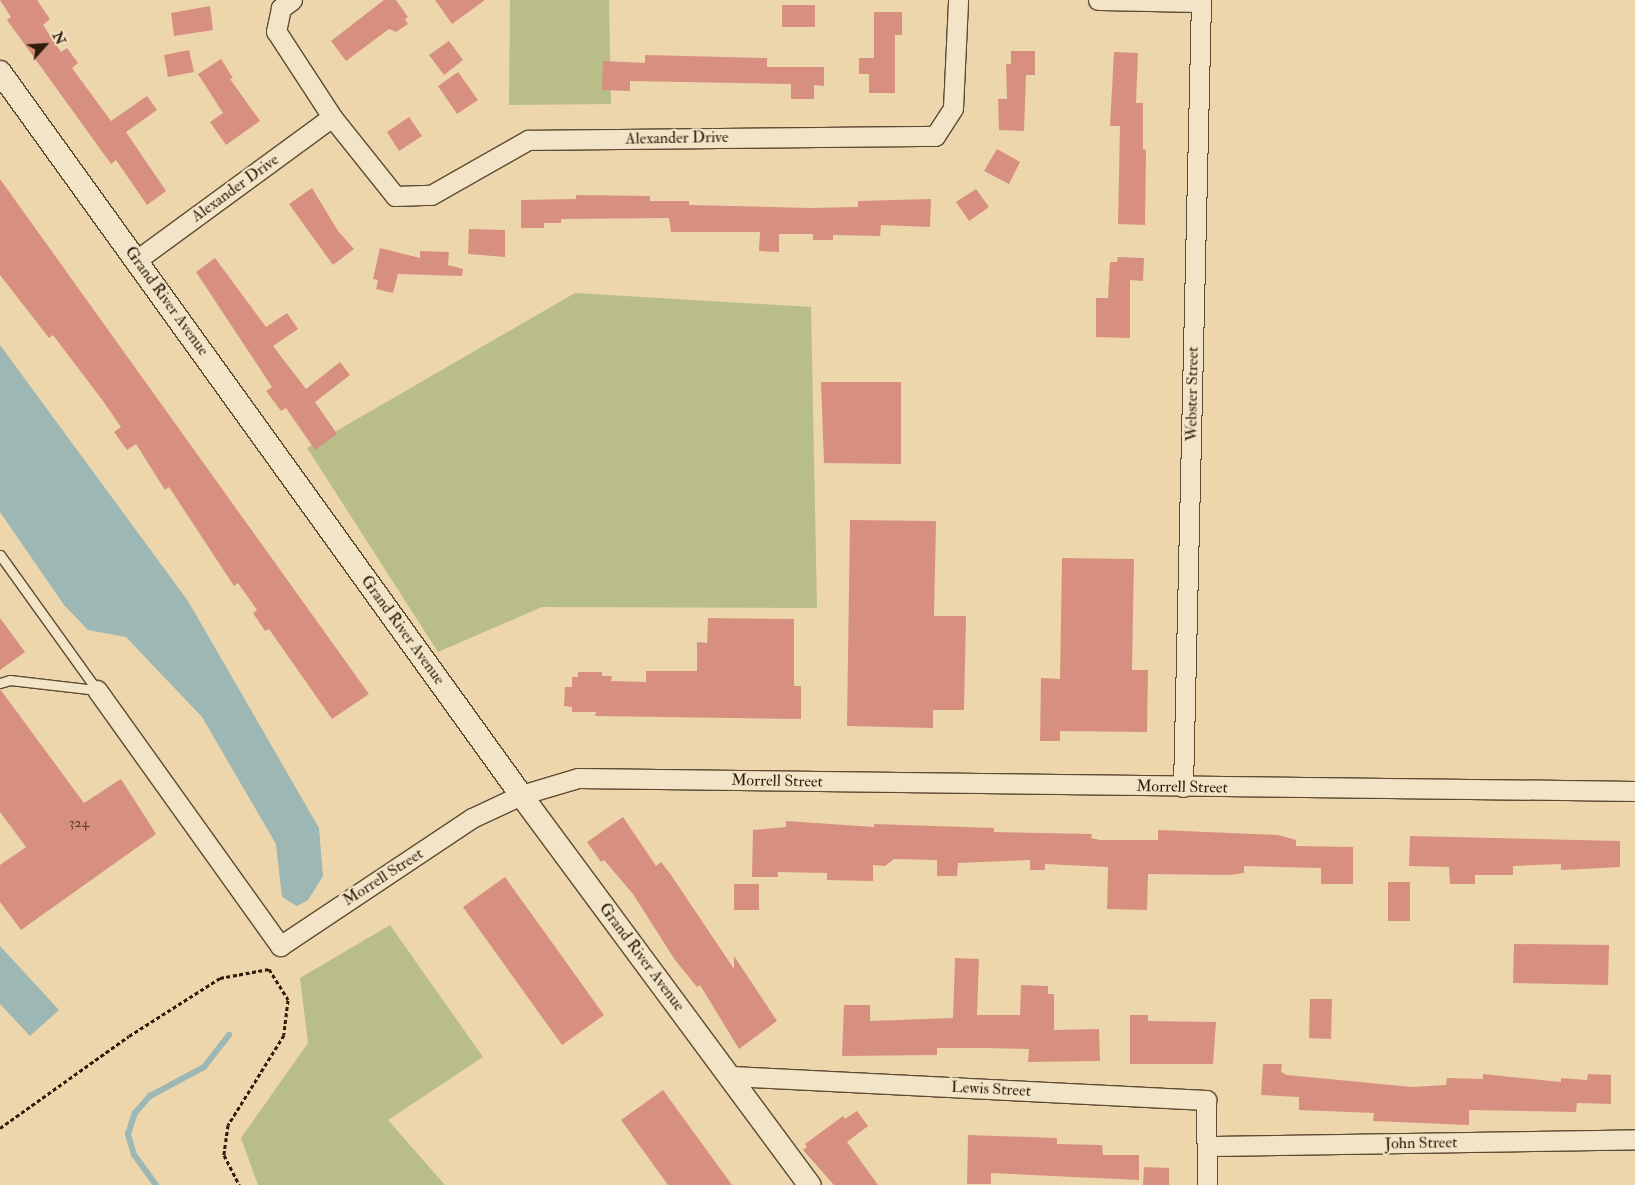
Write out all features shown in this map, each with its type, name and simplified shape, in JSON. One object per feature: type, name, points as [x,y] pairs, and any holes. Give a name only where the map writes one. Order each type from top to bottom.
[{"type":"street","name":"Alexander Drive","points":[[292,0],[281,8],[276,31],[332,117],[395,196],[431,195],[528,140],[935,136],[953,108],[958,0]]},
{"type":"street","points":[[1098,0],[1201,1]]},
{"type":"street","name":"Webster Street","points":[[1183,787],[1201,1]]},
{"type":"street","name":"Grand River Avenue","points":[[0,72],[138,259],[521,795],[810,1185]]},
{"type":"street","name":"Alexander Drive","points":[[138,259],[332,117]]},
{"type":"street","name":"Morrell Street","points":[[97,690],[280,946],[472,818],[521,795],[578,778],[1183,787],[1635,791]]},
{"type":"street","name":"Lewis Street","points":[[730,1076],[1206,1100],[1207,1146]]},
{"type":"street","name":"John Street","points":[[1207,1146],[1635,1139]]},
{"type":"street","points":[[1207,1146],[1207,1185]]},
{"type":"lane","points":[[0,555],[97,690]]},
{"type":"lane","points":[[0,683],[10,680],[97,690]]},
{"type":"path","points":[[0,1128],[129,1036],[220,978],[269,969],[288,1000],[284,1034],[228,1125],[224,1156],[239,1185]]},
{"type":"green space","points":[[510,0],[609,0],[611,104],[509,105]]},
{"type":"green space","points":[[575,293],[811,307],[817,608],[542,607],[438,652],[307,448]]},
{"type":"green space","points":[[390,925],[483,1057],[388,1120],[445,1185],[258,1185],[241,1138],[308,1043],[300,978]]},
{"type":"water","points":[[0,345],[188,601],[319,828],[323,876],[308,900],[297,906],[282,897],[276,844],[202,717],[126,637],[88,630],[64,605],[0,512]]},
{"type":"water","points":[[0,946],[59,1010],[30,1036],[0,1004]]},
{"type":"building","points":[[0,0],[37,0],[50,19],[43,25],[61,52],[67,48],[78,63],[72,68],[111,121],[147,96],[157,110],[126,132],[166,191],[147,205],[116,160],[111,164],[7,20],[11,17]]},
{"type":"building","points":[[384,0],[396,0],[408,17],[405,19],[408,24],[396,32],[389,29],[346,61],[331,41]]},
{"type":"building","points":[[435,0],[485,0],[452,24]]},
{"type":"building","points":[[782,5],[815,5],[815,27],[782,27]]},
{"type":"building","points":[[210,6],[213,30],[174,36],[171,13]]},
{"type":"building","points":[[874,12],[902,12],[902,35],[895,35],[895,93],[869,93],[869,74],[859,74],[859,58],[874,58]]},
{"type":"building","points":[[449,41],[463,60],[444,75],[429,55]]},
{"type":"building","points":[[189,50],[194,72],[168,77],[164,55]]},
{"type":"building","points":[[1011,51],[1035,51],[1035,75],[1026,75],[1024,131],[999,130],[998,99],[1007,99],[1006,64],[1011,64]]},
{"type":"building","points":[[1114,52],[1138,53],[1136,103],[1143,103],[1143,149],[1146,150],[1145,225],[1118,224],[1120,126],[1110,126]]},
{"type":"building","points":[[645,55],[767,58],[767,67],[824,67],[824,86],[814,85],[814,99],[791,99],[791,84],[630,81],[630,91],[602,90],[603,61],[645,63]]},
{"type":"building","points":[[221,59],[233,78],[230,79],[260,121],[226,145],[210,122],[223,113],[198,74]]},
{"type":"building","points":[[458,72],[478,100],[457,114],[438,86]]},
{"type":"building","points":[[409,117],[422,136],[399,151],[387,132]]},
{"type":"building","points":[[997,149],[1020,162],[1009,184],[984,171]]},
{"type":"building","points":[[0,179],[369,694],[332,719],[269,629],[265,631],[253,613],[257,610],[238,583],[234,586],[169,487],[165,490],[136,444],[127,450],[114,432],[121,427],[103,401],[53,335],[49,338],[0,275]]},
{"type":"building","points":[[312,188],[338,231],[354,249],[333,265],[289,204]]},
{"type":"building","points":[[976,189],[989,207],[969,221],[956,202]]},
{"type":"building","points":[[576,195],[650,196],[650,201],[689,201],[689,205],[810,208],[858,207],[858,201],[931,199],[930,227],[881,225],[880,236],[833,235],[833,240],[813,240],[813,234],[779,234],[779,252],[759,251],[760,232],[671,232],[669,218],[561,219],[561,223],[544,223],[544,228],[521,228],[521,200],[576,199]]},
{"type":"building","points":[[469,229],[505,230],[505,257],[468,254]]},
{"type":"building","points":[[380,248],[420,258],[420,251],[449,252],[448,265],[463,269],[462,276],[398,274],[393,293],[376,289],[378,280],[373,279]]},
{"type":"building","points":[[1118,257],[1144,258],[1143,281],[1130,280],[1130,338],[1096,337],[1096,298],[1108,298],[1110,262],[1117,262]]},
{"type":"building","points":[[215,258],[266,327],[287,313],[298,329],[273,346],[306,389],[340,362],[350,375],[315,402],[337,434],[315,450],[286,408],[281,411],[266,391],[272,387],[196,272]]},
{"type":"building","points":[[821,382],[901,382],[901,464],[824,463]]},
{"type":"building","points":[[850,520],[936,521],[934,616],[966,616],[964,710],[933,710],[933,728],[847,726]]},
{"type":"building","points":[[1062,558],[1134,559],[1132,670],[1148,670],[1147,732],[1060,731],[1060,741],[1040,741],[1041,678],[1060,679]]},
{"type":"building","points":[[0,618],[25,652],[0,670]]},
{"type":"building","points":[[708,618],[794,619],[794,686],[801,686],[801,719],[595,716],[596,712],[572,712],[572,707],[564,706],[565,687],[572,687],[572,677],[578,677],[578,672],[602,672],[602,676],[612,676],[611,681],[646,682],[646,671],[697,671],[697,642],[707,643]]},
{"type":"building","points":[[0,689],[84,803],[121,779],[156,834],[21,930],[0,902],[0,865],[26,847],[0,812]]},
{"type":"building","points":[[623,817],[656,866],[661,862],[671,875],[734,969],[734,956],[777,1021],[739,1049],[700,985],[697,987],[675,960],[633,894],[604,860],[601,862],[587,842]]},
{"type":"building","points":[[786,821],[874,827],[874,824],[994,828],[994,832],[1092,834],[1091,838],[1100,840],[1158,840],[1158,830],[1278,835],[1296,840],[1296,846],[1353,847],[1353,884],[1321,884],[1321,868],[1244,866],[1244,873],[1229,875],[1148,874],[1147,910],[1107,909],[1108,867],[1045,864],[1045,870],[1030,870],[1030,860],[958,863],[957,876],[937,876],[937,860],[894,859],[885,866],[873,865],[873,881],[827,880],[827,873],[778,872],[778,877],[752,877],[753,830],[786,827]]},
{"type":"building","points":[[1410,836],[1620,841],[1620,867],[1561,870],[1561,864],[1513,866],[1513,875],[1475,875],[1475,884],[1450,884],[1449,867],[1409,866]]},
{"type":"building","points":[[505,877],[604,1015],[562,1045],[463,907]]},
{"type":"building","points":[[1388,882],[1410,882],[1410,921],[1388,921]]},
{"type":"building","points":[[734,884],[759,884],[759,910],[734,910]]},
{"type":"building","points":[[1514,944],[1609,945],[1608,985],[1513,983]]},
{"type":"building","points":[[955,958],[979,959],[977,1015],[1020,1015],[1021,985],[1048,986],[1048,994],[1054,994],[1054,1030],[1099,1029],[1100,1061],[1028,1062],[1029,1049],[987,1048],[937,1048],[937,1055],[842,1056],[844,1005],[870,1005],[870,1021],[953,1018]]},
{"type":"building","points":[[1310,999],[1332,999],[1331,1039],[1309,1038]]},
{"type":"building","points":[[1130,1015],[1148,1015],[1148,1021],[1216,1022],[1213,1064],[1130,1064]]},
{"type":"building","points":[[1263,1064],[1282,1064],[1281,1072],[1287,1075],[1412,1087],[1446,1085],[1447,1078],[1483,1079],[1483,1074],[1561,1082],[1561,1078],[1587,1080],[1588,1074],[1611,1075],[1611,1104],[1577,1103],[1576,1112],[1469,1110],[1469,1125],[1373,1121],[1374,1113],[1299,1110],[1299,1097],[1261,1095]]},
{"type":"building","points":[[663,1090],[732,1185],[668,1185],[621,1120]]},
{"type":"building","points":[[857,1111],[868,1126],[847,1142],[878,1185],[834,1185],[803,1150],[807,1147],[805,1144],[843,1116],[845,1119]]},
{"type":"building","points":[[968,1135],[1057,1138],[1057,1144],[1102,1145],[1103,1155],[1139,1155],[1139,1180],[991,1173],[991,1184],[967,1184]]},
{"type":"building","points":[[1144,1167],[1169,1168],[1169,1185],[1143,1185]]},
{"type":"waterway","points":[[156,1185],[134,1155],[128,1134],[135,1113],[150,1096],[204,1067],[229,1035]]}]
